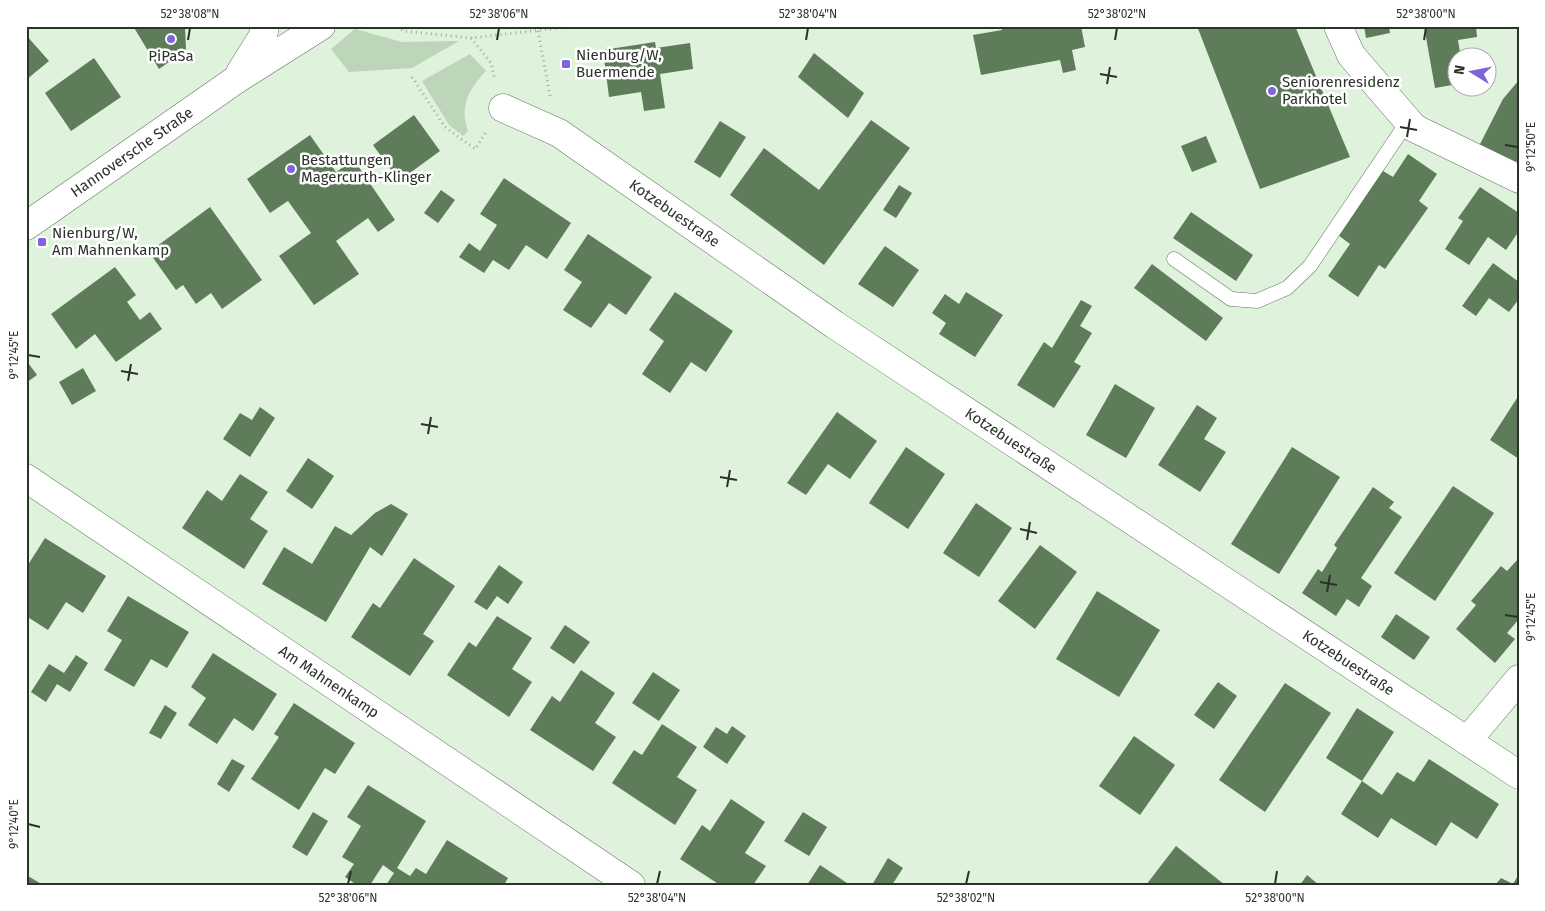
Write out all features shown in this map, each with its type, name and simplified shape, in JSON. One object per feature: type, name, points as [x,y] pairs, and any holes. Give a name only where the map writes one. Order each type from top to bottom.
[{"type":"street","name":"Hannoversche Straße","points":[[237,79],[263,36],[265,26]]},
{"type":"street","name":"Hannoversche Straße","points":[[26,226],[237,79],[321,26]]},
{"type":"street","points":[[1338,26],[1351,55],[1414,128],[1519,179]]},
{"type":"street","name":"Kotzebuestraße","points":[[503,108],[559,133],[835,325],[1519,775]]},
{"type":"street","name":"Am Mahnenkamp","points":[[26,478],[631,885]]},
{"type":"street","points":[[1467,741],[1519,679]]},
{"type":"lane","points":[[1174,259],[1231,299],[1258,301],[1287,288],[1310,266],[1408,121]]},
{"type":"path","points":[[398,26],[402,31],[471,38],[576,26]]},
{"type":"path","points":[[538,31],[550,98]]},
{"type":"path","points":[[471,38],[491,63],[503,108]]},
{"type":"path","points":[[412,77],[445,127],[475,149]]},
{"type":"green space","points":[[355,29],[402,42],[459,41],[412,68],[349,72],[331,49]]},
{"type":"green space","points":[[470,54],[486,71],[470,91],[467,98],[465,122],[468,131],[463,136],[449,125],[422,81]]},
{"type":"building","points":[[133,26],[185,26],[186,50],[159,69]]},
{"type":"building","points":[[1001,26],[1081,26],[1085,47],[1072,50],[1076,70],[1063,73],[1060,60],[981,75],[973,35],[1002,30]]},
{"type":"building","name":"Seniorenresidenz Parkhotel","points":[[1197,26],[1295,26],[1350,157],[1260,189]]},
{"type":"building","points":[[1364,26],[1389,26],[1390,33],[1366,38]]},
{"type":"building","points":[[1424,26],[1476,26],[1477,37],[1458,40],[1459,48],[1448,48],[1448,86],[1435,88]]},
{"type":"building","points":[[26,35],[49,61],[26,80]]},
{"type":"building","points":[[655,42],[656,48],[690,43],[693,69],[660,74],[665,108],[644,111],[641,92],[609,97],[603,50]]},
{"type":"building","points":[[814,53],[864,93],[848,118],[798,77]]},
{"type":"building","points":[[94,58],[121,97],[71,131],[45,93]]},
{"type":"building","points":[[1519,80],[1519,157],[1514,166],[1478,148],[1503,99]]},
{"type":"building","points":[[414,115],[440,151],[399,181],[373,145]]},
{"type":"building","points":[[871,120],[910,148],[824,265],[730,195],[764,148],[819,190]]},
{"type":"building","points":[[720,121],[746,137],[720,178],[694,162]]},
{"type":"building","points":[[310,135],[336,172],[354,160],[395,220],[378,232],[368,218],[336,241],[359,274],[314,305],[279,256],[311,233],[288,201],[270,213],[247,179]]},
{"type":"building","points":[[1206,136],[1217,162],[1192,172],[1181,146]]},
{"type":"building","points":[[1408,154],[1437,174],[1419,201],[1428,208],[1385,269],[1379,265],[1358,297],[1328,276],[1350,244],[1338,235],[1383,171],[1393,177]]},
{"type":"building","points":[[504,178],[571,223],[547,259],[526,245],[509,270],[493,260],[484,273],[459,257],[469,243],[480,251],[497,225],[480,214]]},
{"type":"building","points":[[899,185],[912,193],[896,218],[883,210]]},
{"type":"building","points":[[1480,187],[1519,213],[1519,231],[1506,250],[1488,237],[1469,265],[1445,249],[1463,221],[1458,218]]},
{"type":"building","points":[[441,190],[455,200],[438,223],[424,213]]},
{"type":"building","points":[[210,207],[262,280],[222,309],[211,293],[196,304],[183,285],[176,290],[149,252]]},
{"type":"building","points":[[1191,212],[1253,255],[1236,281],[1173,238]]},
{"type":"building","points":[[588,234],[652,277],[626,315],[609,303],[591,328],[563,310],[582,282],[564,270]]},
{"type":"building","points":[[885,246],[919,270],[893,307],[858,284]]},
{"type":"building","points":[[1493,263],[1519,282],[1519,299],[1509,312],[1489,298],[1476,316],[1462,306]]},
{"type":"building","points":[[1152,264],[1223,318],[1206,341],[1134,288]]},
{"type":"building","points":[[115,267],[136,295],[127,302],[140,320],[150,312],[162,329],[116,362],[95,334],[76,349],[51,314]]},
{"type":"building","points":[[675,292],[733,331],[706,372],[691,362],[670,393],[642,374],[664,341],[649,330]]},
{"type":"building","points":[[966,292],[1003,315],[975,357],[939,334],[946,323],[932,313],[945,294],[959,304]]},
{"type":"building","points":[[1081,300],[1092,306],[1080,326],[1092,333],[1074,362],[1081,366],[1054,408],[1017,385],[1044,342],[1052,348]]},
{"type":"building","points":[[26,360],[37,375],[26,383]]},
{"type":"building","points":[[83,368],[96,391],[72,405],[59,382]]},
{"type":"building","points":[[1115,384],[1155,408],[1126,458],[1086,435]]},
{"type":"building","points":[[1519,395],[1519,459],[1490,440]]},
{"type":"building","points":[[1197,405],[1217,418],[1204,439],[1226,452],[1200,492],[1158,465]]},
{"type":"building","points":[[260,407],[275,418],[250,457],[223,439],[240,413],[252,420]]},
{"type":"building","points":[[837,412],[877,441],[850,479],[828,464],[806,495],[787,483]]},
{"type":"building","points":[[906,447],[945,474],[908,529],[869,503]]},
{"type":"building","points":[[1292,447],[1340,477],[1279,574],[1231,544]]},
{"type":"building","points":[[308,458],[334,476],[312,509],[286,491]]},
{"type":"building","points":[[240,474],[268,492],[250,519],[268,531],[244,569],[182,528],[207,490],[222,501]]},
{"type":"building","points":[[1453,486],[1494,513],[1435,601],[1394,573]]},
{"type":"building","points":[[1373,487],[1394,502],[1389,508],[1402,517],[1361,578],[1372,586],[1359,607],[1347,599],[1336,616],[1302,593],[1318,569],[1322,572],[1337,548],[1334,545]]},
{"type":"building","points":[[976,503],[1012,528],[979,577],[943,553]]},
{"type":"building","points":[[391,504],[408,514],[382,556],[370,547],[326,622],[262,584],[284,547],[312,564],[335,526],[351,535],[375,513]]},
{"type":"building","points":[[45,538],[106,576],[83,613],[66,602],[48,630],[26,616],[26,568]]},
{"type":"building","points":[[1040,545],[1077,572],[1035,629],[998,601]]},
{"type":"building","points":[[414,558],[455,586],[423,634],[434,641],[410,676],[351,637],[373,603],[380,608]]},
{"type":"building","points":[[1519,558],[1519,619],[1507,633],[1515,639],[1495,663],[1456,629],[1476,605],[1471,601],[1501,566],[1507,571]]},
{"type":"building","points":[[499,565],[523,582],[508,604],[497,596],[487,610],[474,602]]},
{"type":"building","points":[[1097,591],[1160,630],[1119,697],[1056,659]]},
{"type":"building","points":[[128,596],[189,632],[167,668],[151,659],[134,687],[104,670],[122,640],[107,631]]},
{"type":"building","points":[[1396,614],[1430,637],[1414,660],[1381,637]]},
{"type":"building","points":[[497,616],[532,638],[512,669],[532,682],[509,717],[447,675],[469,642],[476,647]]},
{"type":"building","points":[[565,625],[590,642],[574,664],[550,648]]},
{"type":"building","points":[[213,653],[277,694],[253,731],[234,718],[217,744],[188,725],[206,698],[191,687]]},
{"type":"building","points":[[76,655],[88,663],[70,692],[57,684],[46,702],[31,692],[49,664],[64,673]]},
{"type":"building","points":[[581,670],[615,693],[595,723],[616,737],[593,771],[530,730],[552,696],[560,702]]},
{"type":"building","points":[[653,672],[680,690],[659,721],[632,703]]},
{"type":"building","points":[[1218,682],[1237,696],[1214,729],[1194,715]]},
{"type":"building","points":[[1285,683],[1331,713],[1265,812],[1219,780]]},
{"type":"building","points":[[294,703],[355,743],[335,774],[325,768],[299,810],[251,779],[279,737],[274,734]]},
{"type":"building","points":[[165,705],[177,713],[161,739],[149,733]]},
{"type":"building","points":[[1357,708],[1394,732],[1362,781],[1326,758]]},
{"type":"building","points":[[662,724],[697,747],[677,777],[697,790],[675,825],[612,783],[634,750],[642,755]]},
{"type":"building","points":[[732,726],[746,736],[727,764],[703,747],[716,727],[727,734]]},
{"type":"building","points":[[1134,736],[1175,765],[1140,815],[1099,786]]},
{"type":"building","points":[[232,759],[245,766],[229,792],[217,784]]},
{"type":"building","points":[[1429,759],[1499,804],[1477,839],[1451,822],[1436,846],[1391,818],[1378,838],[1341,814],[1362,781],[1382,795],[1397,772],[1414,782]]},
{"type":"building","points":[[368,785],[426,821],[397,868],[410,876],[416,868],[426,874],[447,840],[508,878],[504,885],[386,885],[394,873],[383,865],[370,885],[357,885],[345,877],[354,864],[342,857],[361,826],[347,817]]},
{"type":"building","points":[[731,799],[765,822],[745,853],[766,866],[753,885],[720,885],[680,859],[702,825],[710,831]]},
{"type":"building","points":[[313,812],[328,821],[307,856],[292,847]]},
{"type":"building","points":[[803,812],[827,827],[809,856],[784,841]]},
{"type":"building","points":[[1176,846],[1225,885],[1146,885]]},
{"type":"building","points":[[888,858],[903,868],[892,885],[872,885]]},
{"type":"building","points":[[820,865],[850,885],[807,885]]},
{"type":"building","points":[[1519,874],[1519,885],[1495,885],[1501,878],[1513,884]]},
{"type":"building","points":[[26,875],[33,879],[43,885],[26,885]]},
{"type":"building","points":[[1307,875],[1319,885],[1300,885]]},
{"type":"place","name":"PiPaSa","points":[[171,39]]},
{"type":"place","name":"Nienburg/W, Buermende","points":[[566,64]]},
{"type":"place","name":"Seniorenresidenz Parkhotel","points":[[1272,91]]},
{"type":"place","name":"Bestattungen Magercurth-Klinger","points":[[291,169]]},
{"type":"place","name":"Nienburg/W, Am Mahnenkamp","points":[[42,242]]}]
